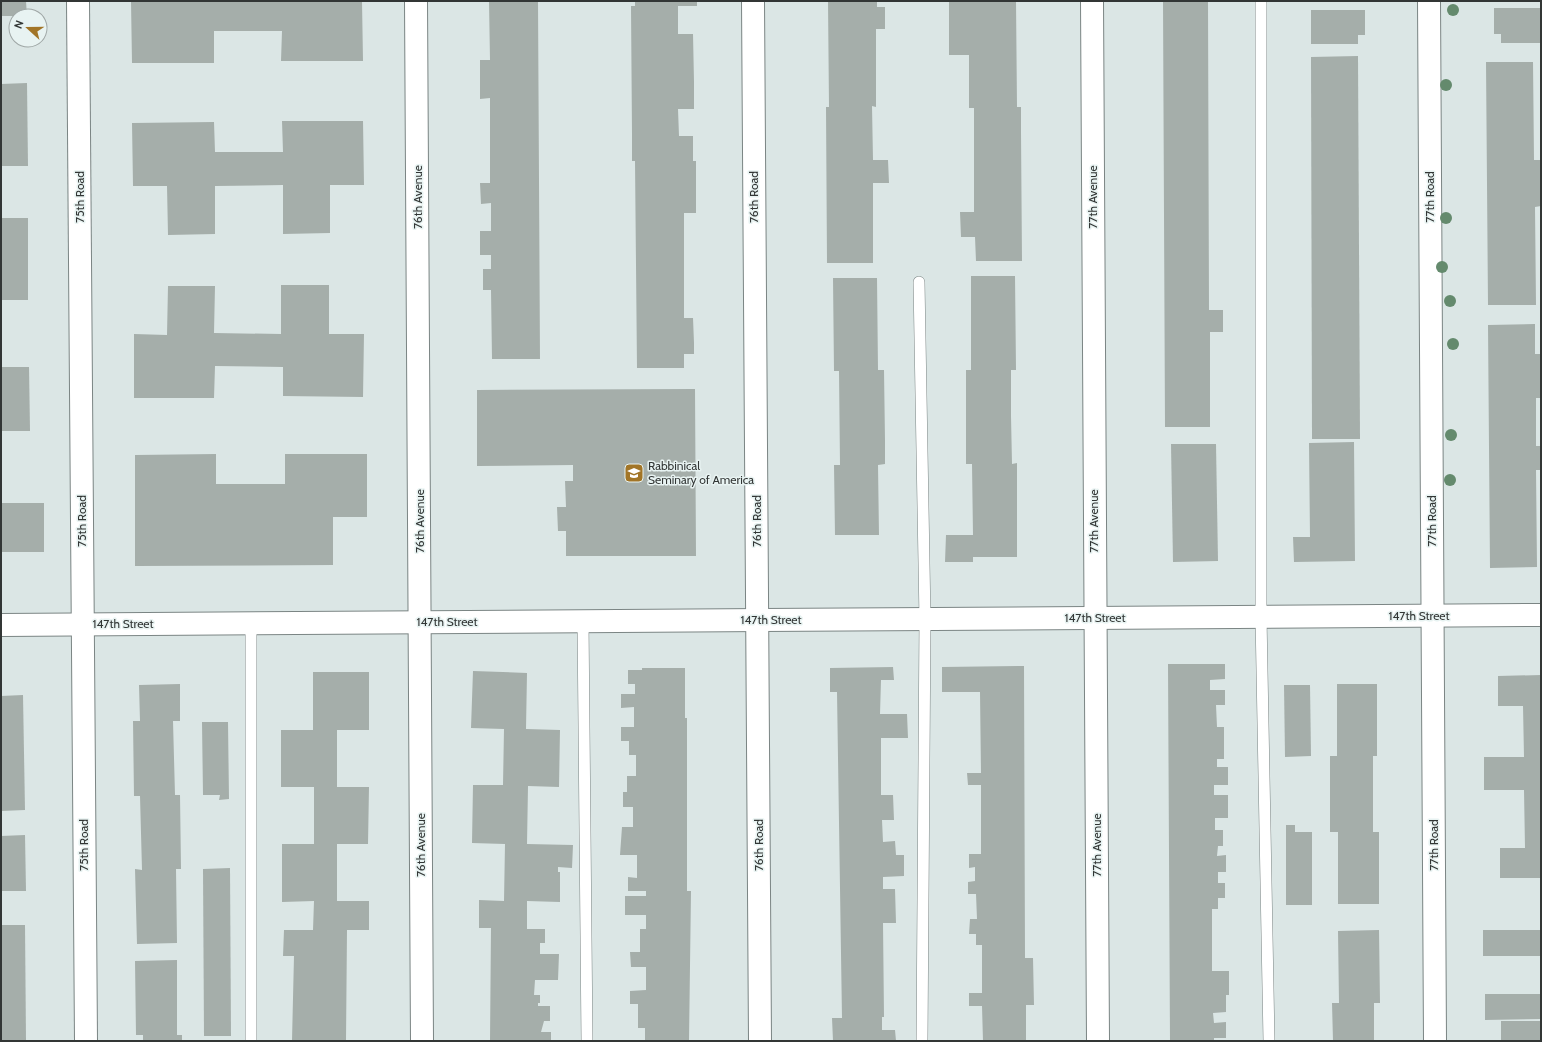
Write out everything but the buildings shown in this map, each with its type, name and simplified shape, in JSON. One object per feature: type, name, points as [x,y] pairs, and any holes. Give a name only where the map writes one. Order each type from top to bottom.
[{"type":"street","name":"75th Road","points":[[78,1],[86,1041]]},
{"type":"street","name":"76th Avenue","points":[[416,1],[422,1041]]},
{"type":"street","name":"76th Road","points":[[753,1],[760,1041]]},
{"type":"street","name":"77th Avenue","points":[[1092,1],[1098,1041]]},
{"type":"street","name":"77th Road","points":[[1429,1],[1435,1041]]},
{"type":"street","name":"147th Street","points":[[1,625],[1541,615]]},
{"type":"lane","points":[[1261,1],[1261,617],[1269,1041]]},
{"type":"lane","points":[[919,282],[925,620],[922,1041]]},
{"type":"lane","points":[[584,622],[586,1041]]},
{"type":"lane","points":[[251,623],[251,1041]]},
{"type":"place","name":"Rabbinical Seminary of America","points":[[634,473]]}]
